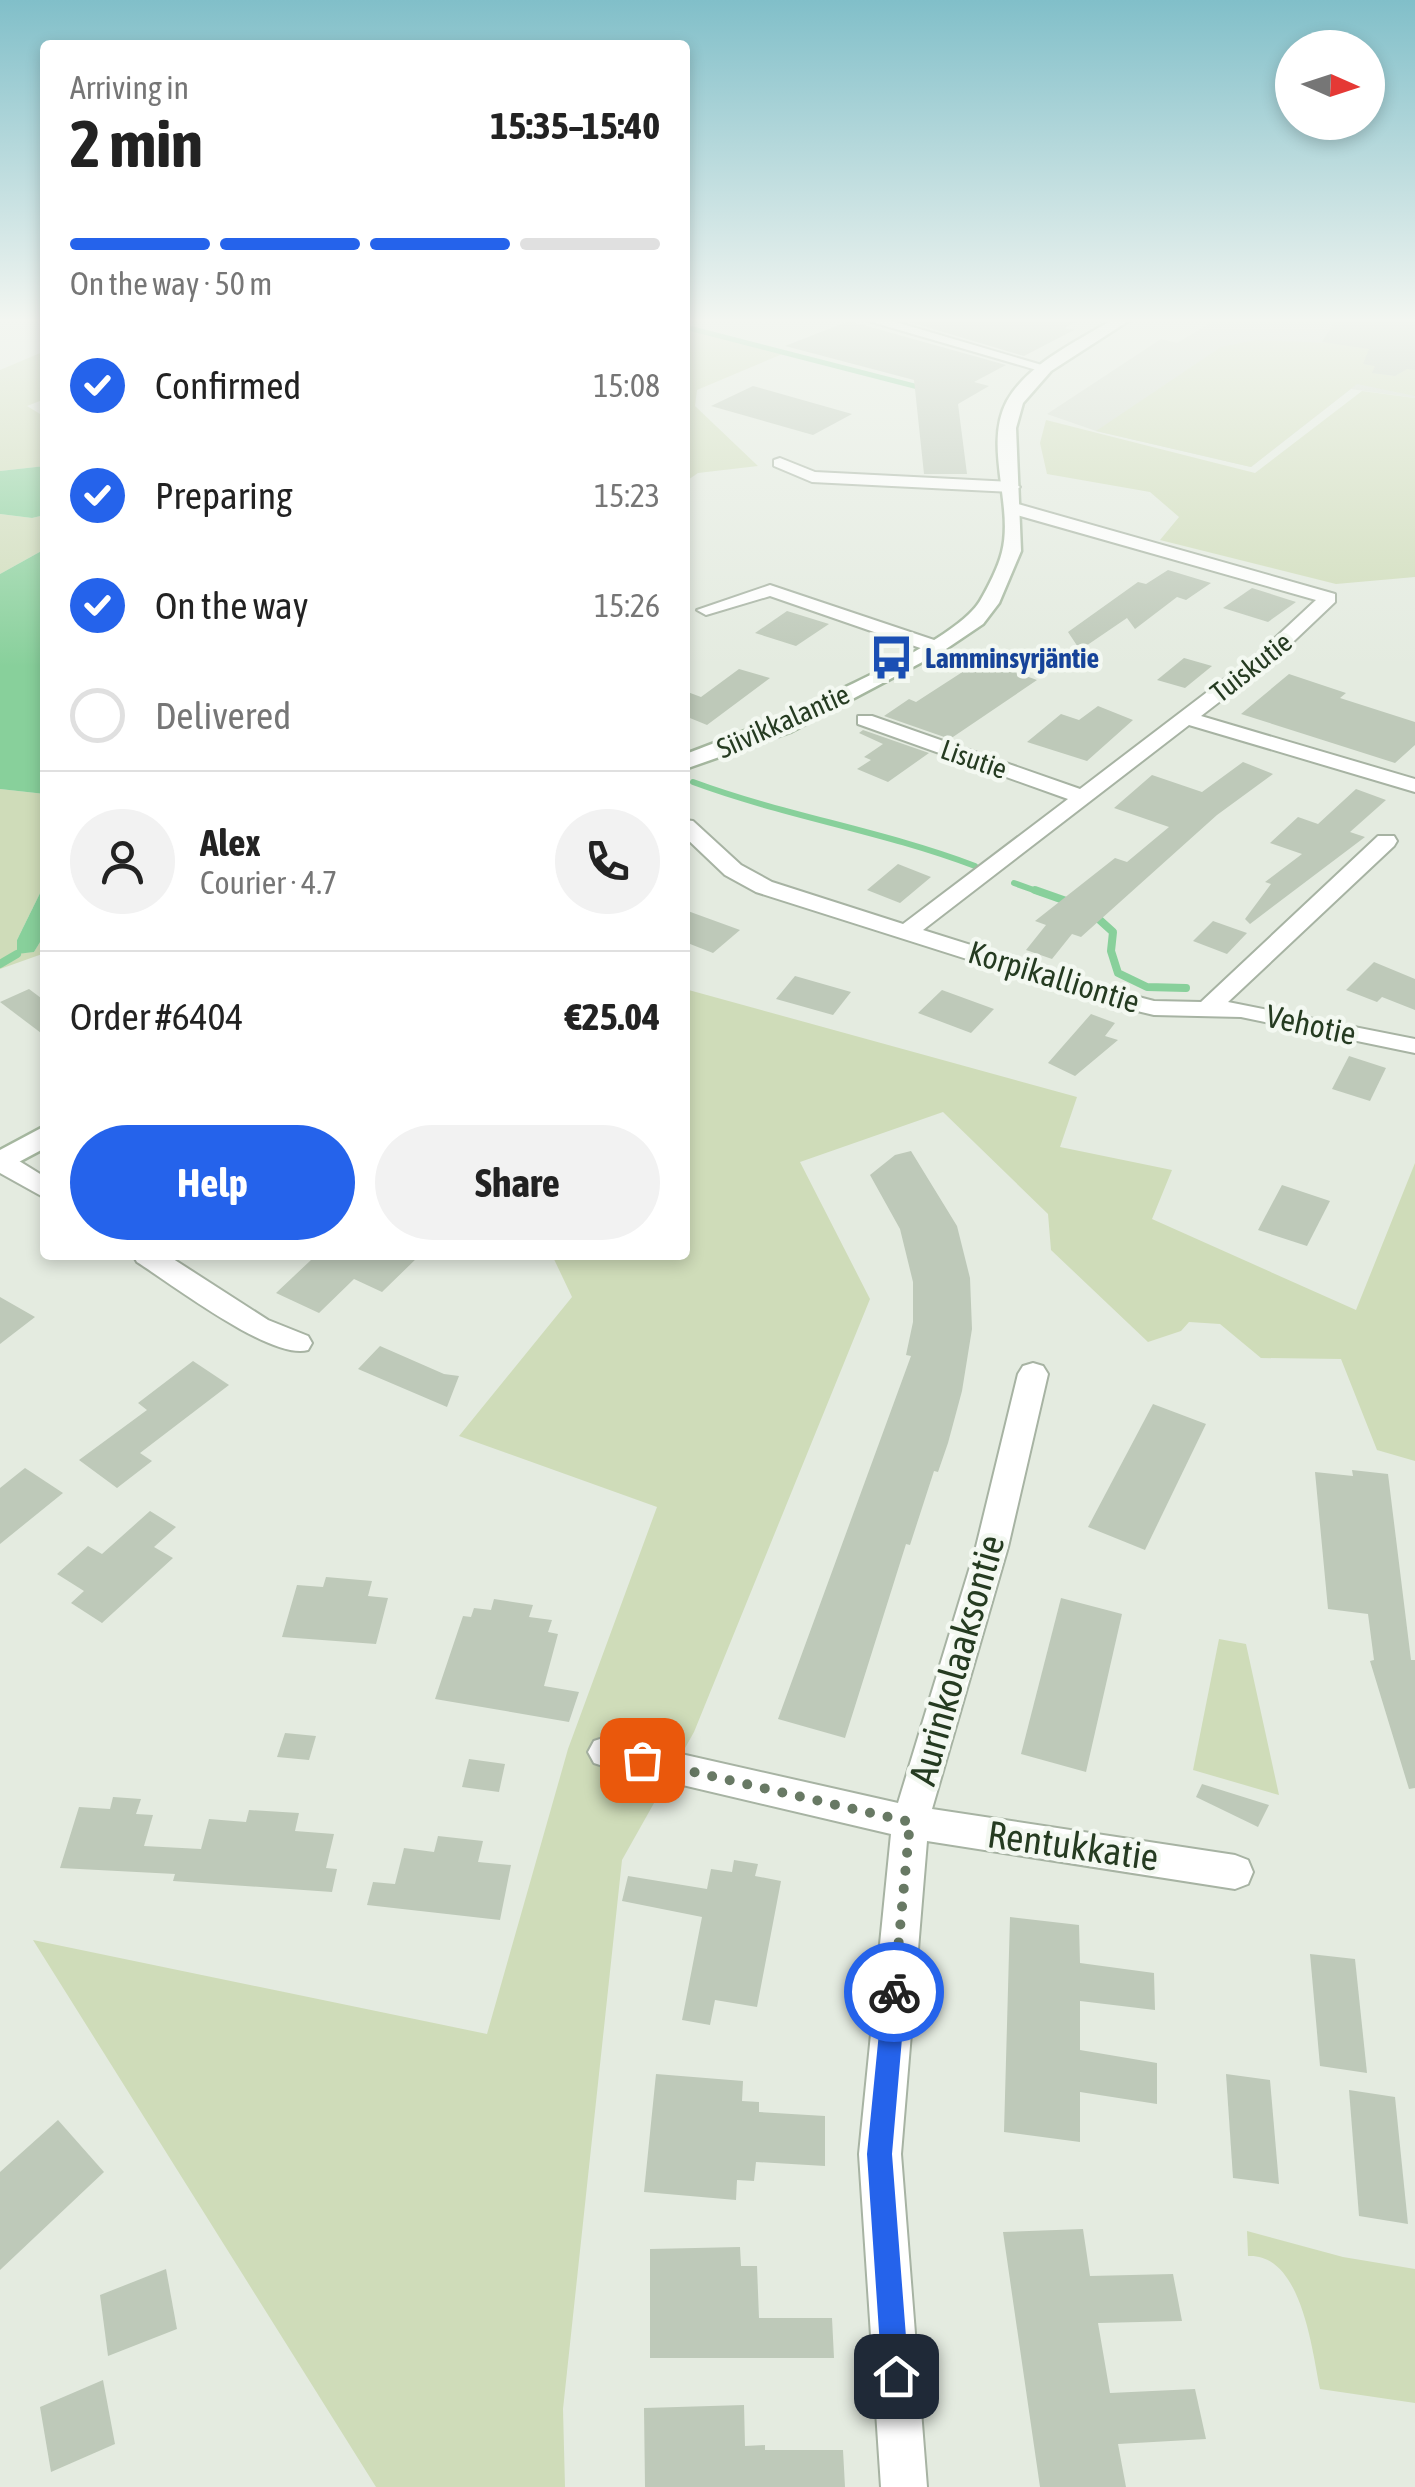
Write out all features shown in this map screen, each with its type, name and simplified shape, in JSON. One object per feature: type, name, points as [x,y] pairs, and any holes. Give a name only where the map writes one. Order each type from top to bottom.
[{"type":"main road","name":"Siivikkalantie","points":[[690,760],[782,727],[936,646],[976,620],[989,603],[1012,551],[1008,434]]},
{"type":"main road","points":[[1,1162],[40,1138]]},
{"type":"street","points":[[780,462],[812,477],[1012,487]]},
{"type":"street","name":"Tuiskutie","points":[[908,932],[1187,718],[1302,626],[1329,598],[1012,508]]},
{"type":"street","points":[[706,610],[770,590],[936,646]]},
{"type":"street","points":[[1187,718],[1415,786]]},
{"type":"street","name":"Lisutie","points":[[865,720],[1083,797]]},
{"type":"street","name":"Korpikalliontie","points":[[690,831],[733,870],[764,887],[1120,1000],[1154,1008],[1207,1009]]},
{"type":"street","points":[[1207,1009],[1386,841]]},
{"type":"street","name":"Vehotie","points":[[1207,1009],[1241,1010],[1415,1046]]},
{"type":"street","points":[[1,1162],[40,1186]]},
{"type":"street","points":[[155,1260],[258,1327],[298,1343]]},
{"type":"street","name":"Aurinkolaaksontie","points":[[904,2487],[880,2154],[910,1822],[992,1547],[1033,1374]]},
{"type":"street","name":"Rentukkatie","points":[[606,1752],[910,1822],[1235,1872]]},
{"type":"shaded area","points":[[0,434],[40,434],[40,467],[0,471]]},
{"type":"shaded area","points":[[690,434],[724,434],[758,466],[698,473],[690,479]]},
{"type":"shaded area","points":[[1042,434],[1101,434],[1255,473],[1306,434],[1415,434],[1415,577],[1336,584],[1160,540],[1179,517],[1150,492],[1047,474],[1040,443]]},
{"type":"shaded area","points":[[1109,434],[1293,434],[1251,467]]},
{"type":"shaded area","points":[[1109,434],[1293,434],[1251,467]]},
{"type":"shaded area","points":[[40,467],[40,516],[0,514],[0,471]]},
{"type":"shaded area","points":[[0,514],[40,516],[40,552],[0,574]]},
{"type":"shaded area","points":[[40,552],[40,793],[0,789],[0,574]]},
{"type":"shaded area","points":[[0,789],[40,793],[40,893],[17,940],[17,953],[34,952],[40,942],[40,955],[0,969]]},
{"type":"shaded area","points":[[40,893],[40,942],[34,952],[17,954],[17,940]]},
{"type":"shaded area","points":[[690,990],[1077,1097],[1060,1147],[1172,1170],[1152,1219],[1356,1310],[1415,1163],[1415,1461],[1377,1450],[1341,1359],[1261,1358],[1220,1324],[1189,1322],[1181,1331],[1148,1342],[1051,1250],[1048,1214],[943,1112],[800,1162],[870,1299],[694,1732],[622,1860],[563,2409],[565,2487],[376,2487],[33,1940],[487,2034],[568,1749],[657,1507],[459,1436],[572,1297],[554,1260],[690,1260]]},
{"type":"shaded area","points":[[1219,1639],[1246,1644],[1279,1795],[1193,1770]]},
{"type":"shaded area","points":[[1247,2231],[1343,2257],[1415,2269],[1415,2403],[1320,2389],[1308,2329],[1292,2287],[1281,2270],[1266,2259],[1248,2256]]},
{"type":"building","points":[[920,434],[962,434],[967,474],[924,474]]},
{"type":"building","points":[[1168,570],[1211,583],[1186,600],[1177,597],[1135,629],[1127,618],[1080,650],[1068,632],[1138,582],[1146,584]]},
{"type":"building","points":[[1252,588],[1296,602],[1268,622],[1223,608]]},
{"type":"building","points":[[787,611],[829,624],[796,646],[755,633]]},
{"type":"building","points":[[1184,658],[1212,666],[1185,688],[1157,680]]},
{"type":"building","points":[[981,660],[1037,680],[950,739],[884,716],[909,699],[916,702]]},
{"type":"building","points":[[739,669],[770,678],[707,725],[690,718],[690,693],[701,697]]},
{"type":"building","points":[[1289,674],[1346,693],[1340,698],[1415,722],[1415,745],[1395,763],[1241,714]]},
{"type":"building","points":[[1098,706],[1133,720],[1087,761],[1027,742],[1061,714],[1079,720]]},
{"type":"building","points":[[863,730],[929,753],[888,782],[857,769],[871,760],[864,757],[883,744],[859,733]]},
{"type":"building","points":[[1243,762],[1273,774],[1217,815],[1081,937],[1072,934],[1052,959],[1026,950],[1046,925],[1035,921],[1115,858],[1127,862],[1169,827],[1114,808],[1152,775],[1202,792]]},
{"type":"building","points":[[1356,789],[1386,800],[1350,832],[1365,837],[1250,924],[1245,919],[1271,884],[1265,882],[1302,854],[1270,843],[1298,817],[1318,824]]},
{"type":"building","points":[[898,864],[931,877],[900,903],[867,890]]},
{"type":"building","points":[[690,912],[740,930],[713,953],[690,944]]},
{"type":"building","points":[[1213,921],[1247,933],[1227,954],[1193,941]]},
{"type":"building","points":[[1374,962],[1415,979],[1415,1010],[1382,997],[1377,1002],[1346,990]]},
{"type":"building","points":[[795,976],[851,992],[833,1015],[776,999]]},
{"type":"building","points":[[29,989],[40,997],[40,1032],[0,1002]]},
{"type":"building","points":[[942,990],[994,1009],[971,1033],[918,1013]]},
{"type":"building","points":[[1091,1014],[1115,1023],[1105,1036],[1118,1040],[1075,1076],[1048,1063]]},
{"type":"building","points":[[1349,1056],[1386,1068],[1370,1101],[1332,1089]]},
{"type":"building","points":[[911,1151],[957,1226],[970,1278],[972,1329],[948,1443],[938,1472],[934,1471],[910,1545],[906,1544],[845,1738],[778,1719],[911,1356],[906,1355],[913,1322],[913,1282],[900,1229],[870,1175],[895,1155]]},
{"type":"building","points":[[1282,1185],[1330,1201],[1307,1246],[1258,1230]]},
{"type":"building","points":[[311,1260],[415,1260],[382,1292],[354,1279],[319,1313],[276,1293]]},
{"type":"building","points":[[0,1297],[35,1317],[0,1344]]},
{"type":"building","points":[[380,1346],[444,1374],[459,1376],[447,1407],[358,1369]]},
{"type":"building","points":[[193,1361],[229,1385],[140,1453],[152,1461],[117,1488],[79,1460],[147,1410],[138,1403]]},
{"type":"building","points":[[1153,1404],[1206,1424],[1145,1550],[1088,1527]]},
{"type":"building","points":[[25,1468],[63,1493],[0,1544],[0,1488]]},
{"type":"building","points":[[1352,1470],[1388,1474],[1411,1660],[1415,1660],[1415,1788],[1409,1789],[1370,1661],[1374,1660],[1368,1614],[1328,1609],[1315,1472],[1353,1476]]},
{"type":"building","points":[[150,1511],[176,1527],[154,1547],[173,1558],[102,1623],[71,1603],[84,1591],[57,1574],[88,1546],[102,1554]]},
{"type":"building","points":[[326,1577],[372,1581],[368,1596],[388,1598],[376,1644],[282,1637],[297,1585],[323,1587]]},
{"type":"building","points":[[1061,1598],[1122,1614],[1086,1772],[1021,1754]]},
{"type":"building","points":[[494,1599],[533,1605],[529,1617],[552,1620],[548,1632],[558,1634],[544,1686],[579,1692],[569,1722],[435,1699],[463,1616],[471,1617],[474,1608],[491,1610]]},
{"type":"building","points":[[285,1733],[316,1736],[309,1760],[277,1757]]},
{"type":"building","points":[[469,1759],[505,1764],[499,1792],[462,1787]]},
{"type":"building","points":[[1202,1784],[1269,1805],[1258,1827],[1196,1797]]},
{"type":"building","points":[[113,1797],[141,1799],[136,1814],[153,1815],[144,1846],[201,1849],[209,1819],[246,1822],[249,1810],[299,1813],[295,1831],[334,1834],[326,1868],[337,1869],[332,1892],[173,1881],[175,1874],[60,1868],[79,1807],[110,1809]]},
{"type":"building","points":[[438,1836],[483,1841],[478,1862],[511,1865],[500,1920],[367,1905],[373,1882],[395,1884],[404,1848],[434,1852]]},
{"type":"building","points":[[734,1860],[758,1864],[755,1876],[781,1881],[757,2007],[715,2000],[710,2025],[682,2020],[702,1917],[622,1901],[628,1876],[707,1889],[711,1869],[732,1872]]},
{"type":"building","points":[[1010,1917],[1079,1925],[1080,1963],[1154,1973],[1155,2010],[1080,2001],[1080,2050],[1157,2063],[1157,2104],[1080,2092],[1080,2142],[1004,2132]]},
{"type":"building","points":[[1310,1954],[1355,1959],[1367,2073],[1320,2066]]},
{"type":"building","points":[[656,2074],[743,2081],[742,2101],[759,2102],[759,2112],[825,2116],[825,2166],[756,2162],[754,2181],[737,2180],[736,2200],[644,2192]]},
{"type":"building","points":[[1226,2074],[1270,2080],[1279,2184],[1233,2178]]},
{"type":"building","points":[[1349,2090],[1395,2097],[1408,2224],[1359,2216]]},
{"type":"building","points":[[58,2120],[104,2172],[0,2270],[0,2172]]},
{"type":"building","points":[[1083,2229],[1090,2276],[1173,2274],[1182,2321],[1098,2323],[1110,2393],[1195,2389],[1206,2439],[1118,2444],[1126,2487],[1040,2487],[1003,2232]]},
{"type":"building","points":[[740,2247],[741,2266],[757,2266],[759,2318],[832,2318],[834,2358],[650,2358],[650,2249]]},
{"type":"building","points":[[166,2269],[177,2329],[108,2356],[100,2295]]},
{"type":"building","points":[[103,2380],[115,2444],[51,2472],[40,2407]]},
{"type":"building","points":[[744,2405],[745,2446],[765,2445],[765,2450],[843,2450],[845,2487],[645,2487],[644,2408]]},
{"type":"waterway","points":[[693,782],[975,866]]},
{"type":"waterway","points":[[1014,883],[1042,893]]},
{"type":"waterway","points":[[1035,890],[1069,902]]},
{"type":"waterway","points":[[1092,913],[1113,932],[1111,951],[1118,973],[1147,987],[1186,988]]},
{"type":"waterway","points":[[0,964],[17,954]]},
{"type":"way so far","points":[[642,1760],[910,1822],[894,1992]]},
{"type":"place","name":"Lamminsyrjäntie","points":[[892,658]]},
{"type":"route","points":[[894,1992],[880,2154],[896,2376]]}]
